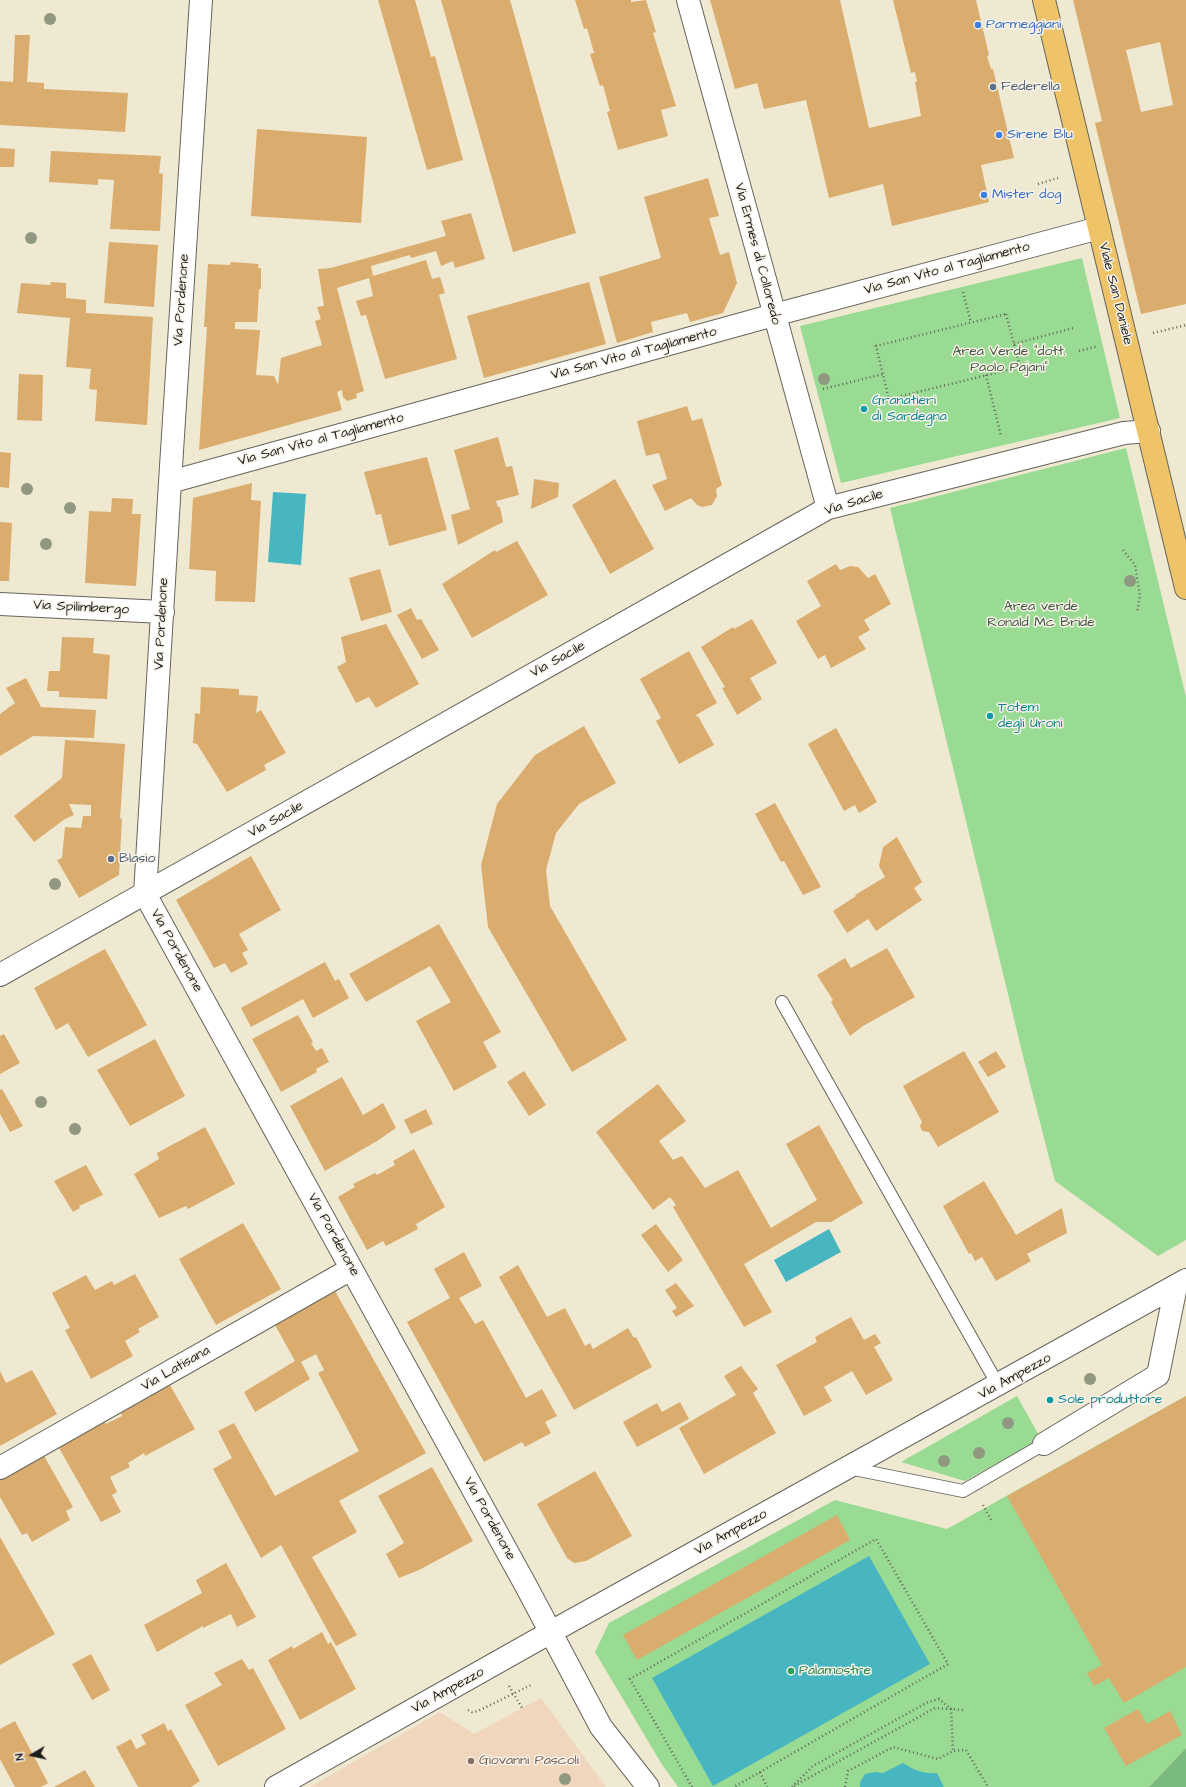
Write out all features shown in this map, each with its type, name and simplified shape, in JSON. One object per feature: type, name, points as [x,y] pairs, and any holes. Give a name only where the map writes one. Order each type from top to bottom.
[{"type":"main road","name":"Viale San Daniele","points":[[1044,0],[1186,588]]},
{"type":"street","name":"Via Pordenone","points":[[201,0],[145,894],[551,1632],[601,1727],[648,1787]]},
{"type":"street","name":"Via Ermes di Colloredo","points":[[688,0],[828,508]]},
{"type":"street","name":"Via San Vito al Tagliamento","points":[[170,482],[774,315],[1099,228]]},
{"type":"street","name":"Via Sacile","points":[[0,975],[828,508],[1124,433],[1149,431]]},
{"type":"street","name":"Via Spilimbergo","points":[[0,604],[163,612]]},
{"type":"street","name":"Via Latisana","points":[[0,1468],[351,1269]]},
{"type":"street","name":"Via Ampezzo","points":[[276,1787],[551,1632],[998,1386],[1181,1283]]},
{"type":"street","points":[[1044,1444],[1158,1375],[1181,1283]]},
{"type":"lane","points":[[782,1002],[998,1386]]},
{"type":"lane","points":[[848,1468],[963,1490],[1044,1444]]},
{"type":"path","points":[[1038,184],[1061,178]]},
{"type":"path","points":[[1006,314],[1020,367],[889,399],[883,374],[876,346],[1006,314]]},
{"type":"path","points":[[1150,333],[1186,325]]},
{"type":"path","points":[[1014,344],[1073,328]]},
{"type":"path","points":[[1078,351],[1103,345]]},
{"type":"path","points":[[797,396],[883,374]]},
{"type":"path","points":[[986,375],[1007,462]]},
{"type":"path","points":[[1123,550],[1136,565],[1140,596],[1137,613]]},
{"type":"path","points":[[692,1787],[630,1680],[876,1538],[948,1664],[734,1787]]},
{"type":"path","points":[[507,1683],[522,1708]]},
{"type":"path","points":[[792,1787],[813,1766],[928,1702],[940,1699],[951,1709],[952,1751]]},
{"type":"path","points":[[792,1787],[935,1708],[964,1710]]},
{"type":"path","points":[[845,1787],[848,1771],[893,1747],[938,1759],[952,1751],[966,1750],[988,1787]]},
{"type":"path","points":[[760,1772],[768,1787]]},
{"type":"shaded area","name":"Giovanni Pascoli","points":[[541,1698],[606,1787],[310,1787],[440,1712],[474,1734]]},
{"type":"green space","name":"Area Verde \"dott. Paolo Pajani\"","points":[[1082,258],[1120,418],[841,483],[800,326]]},
{"type":"green space","name":"Area verde Ronald Mc Bride","points":[[1126,448],[1186,697],[1186,1240],[1158,1256],[1055,1181],[1023,1056],[890,508]]},
{"type":"green space","points":[[1017,1396],[1041,1439],[965,1481],[901,1462]]},
{"type":"green space","points":[[1186,1396],[1186,1748],[1149,1787],[678,1787],[661,1763],[595,1652],[609,1623],[835,1500],[947,1529]]},
{"type":"green space","points":[[1186,1748],[1186,1787],[1149,1787]]},
{"type":"water","points":[[273,492],[306,494],[301,565],[268,562]]},
{"type":"water","points":[[829,1229],[841,1252],[786,1282],[774,1260]]},
{"type":"water","name":"Palamostre","points":[[869,1556],[930,1664],[713,1786],[652,1678]]},
{"type":"water","points":[[903,1763],[919,1771],[937,1773],[944,1787],[860,1787],[860,1782],[865,1774],[875,1772],[883,1773]]},
{"type":"building","points":[[378,0],[415,0],[431,57],[435,56],[463,160],[427,170]]},
{"type":"building","points":[[441,0],[510,0],[576,233],[513,252]]},
{"type":"building","points":[[575,0],[631,0],[631,2],[646,0],[656,32],[653,33],[676,106],[661,110],[668,136],[618,150],[607,112],[610,111],[603,85],[600,86],[590,54],[594,53],[587,28],[584,29]]},
{"type":"building","points":[[710,0],[840,0],[869,128],[921,116],[915,82],[917,82],[915,72],[911,73],[893,0],[976,0],[989,55],[987,56],[991,69],[993,69],[1014,158],[981,165],[989,202],[892,226],[883,184],[829,198],[806,100],[764,109],[757,83],[735,89]]},
{"type":"building","points":[[1073,0],[1186,0],[1186,304],[1141,314],[1095,123],[1102,121]],"holes":[[[1160,42],[1173,105],[1141,112],[1126,50]]]},
{"type":"building","points":[[15,35],[30,35],[27,82],[44,83],[44,89],[128,93],[125,132],[0,125],[0,81],[13,82]]},
{"type":"building","points":[[257,129],[367,137],[361,223],[251,216]]},
{"type":"building","points":[[0,148],[15,149],[14,167],[0,167]]},
{"type":"building","points":[[51,151],[161,156],[159,173],[163,174],[160,231],[110,229],[114,180],[98,179],[98,185],[49,182]]},
{"type":"building","points":[[708,178],[719,216],[709,218],[720,255],[729,252],[737,283],[723,313],[690,322],[687,313],[651,322],[653,332],[617,343],[599,277],[661,258],[644,197]]},
{"type":"building","points":[[471,213],[485,259],[455,268],[453,261],[441,266],[436,251],[411,258],[410,255],[371,266],[373,276],[426,260],[432,279],[440,277],[445,293],[439,295],[457,359],[385,379],[366,315],[361,316],[356,301],[373,296],[369,278],[337,288],[364,391],[356,394],[357,398],[347,401],[343,397],[342,390],[337,392],[342,410],[199,450],[207,327],[204,327],[208,264],[230,265],[231,262],[259,264],[258,268],[261,268],[261,289],[259,289],[257,322],[235,322],[235,329],[260,330],[256,375],[274,376],[278,385],[281,358],[322,345],[315,321],[321,319],[317,307],[324,306],[318,269],[331,268],[446,236],[441,221]]},
{"type":"building","points":[[109,242],[158,245],[154,307],[104,303]]},
{"type":"building","points":[[51,282],[66,283],[66,298],[86,300],[86,313],[153,317],[147,425],[95,421],[97,390],[89,389],[91,369],[66,367],[70,318],[17,313],[21,283],[50,285]]},
{"type":"building","points":[[589,282],[606,344],[484,378],[467,316]]},
{"type":"building","points":[[19,374],[43,375],[42,421],[17,420]]},
{"type":"building","points":[[687,406],[692,421],[702,418],[722,485],[716,489],[717,496],[712,505],[702,507],[697,505],[691,498],[665,511],[652,485],[667,479],[659,453],[646,456],[637,421]]},
{"type":"building","points":[[498,437],[506,467],[512,466],[519,495],[496,501],[498,507],[500,507],[503,522],[458,545],[451,515],[470,509],[454,450]]},
{"type":"building","points":[[0,452],[11,453],[9,488],[0,487]]},
{"type":"building","points":[[427,457],[447,530],[389,546],[381,514],[376,515],[364,472]]},
{"type":"building","points":[[534,479],[559,483],[558,497],[531,509]]},
{"type":"building","points":[[615,479],[654,549],[610,574],[572,505]]},
{"type":"building","points":[[252,483],[251,500],[261,501],[255,602],[215,601],[216,571],[189,569],[193,498]]},
{"type":"building","points":[[112,498],[133,499],[132,514],[141,514],[136,586],[85,583],[89,511],[111,512]]},
{"type":"building","points":[[0,522],[12,523],[9,581],[0,581]]},
{"type":"building","points":[[517,541],[548,595],[472,638],[442,584],[495,550],[496,552]]},
{"type":"building","points":[[836,564],[840,570],[850,566],[858,567],[868,578],[875,574],[891,604],[864,620],[870,630],[858,637],[866,649],[831,668],[825,655],[818,659],[796,621],[821,606],[807,581]]},
{"type":"building","points":[[380,569],[392,612],[361,621],[349,578]]},
{"type":"building","points":[[411,608],[417,620],[421,619],[439,650],[422,659],[397,615]]},
{"type":"building","points":[[752,619],[777,663],[750,678],[762,699],[737,715],[722,688],[725,687],[701,647],[733,627],[734,629]]},
{"type":"building","points":[[386,624],[419,684],[376,708],[369,697],[356,703],[337,667],[346,662],[341,637]]},
{"type":"building","points":[[62,637],[94,638],[93,653],[110,655],[107,699],[59,697],[59,691],[47,691],[49,671],[60,671]]},
{"type":"building","points":[[689,651],[717,703],[696,715],[697,717],[698,716],[714,745],[679,764],[656,721],[661,718],[640,679]]},
{"type":"building","points":[[26,678],[41,707],[96,710],[94,738],[33,736],[0,756],[0,714],[15,703],[6,688]]},
{"type":"building","points":[[201,687],[239,689],[239,695],[258,696],[256,713],[261,710],[286,753],[264,765],[266,770],[227,792],[197,744],[193,743],[195,713],[200,714]]},
{"type":"building","points":[[584,726],[616,783],[579,804],[556,833],[546,870],[550,906],[627,1040],[572,1072],[488,927],[481,865],[497,804],[535,755]]},
{"type":"building","points":[[836,728],[877,802],[859,813],[855,805],[844,811],[808,744]]},
{"type":"building","points":[[65,740],[125,744],[120,819],[122,818],[119,875],[79,898],[57,860],[62,858],[65,827],[81,828],[83,816],[91,816],[91,805],[69,804],[74,815],[65,819],[34,842],[14,816],[62,778]]},
{"type":"building","points":[[775,803],[821,887],[803,895],[784,861],[781,862],[755,814]]},
{"type":"building","points":[[897,837],[922,882],[914,888],[922,900],[876,931],[868,919],[847,933],[833,911],[856,896],[855,895],[885,877],[879,866],[883,847]]},
{"type":"building","points":[[251,856],[281,910],[239,934],[248,950],[242,953],[248,964],[231,973],[225,963],[214,968],[176,900]]},
{"type":"building","points":[[439,924],[501,1032],[483,1042],[497,1067],[454,1091],[416,1021],[451,1002],[430,966],[366,1002],[349,974]]},
{"type":"building","points":[[887,948],[915,997],[863,1026],[850,1036],[831,1002],[833,1000],[817,975],[845,958],[851,968]]},
{"type":"building","points":[[105,949],[147,1025],[88,1057],[68,1023],[56,1030],[34,988]]},
{"type":"building","points":[[325,962],[335,981],[339,979],[349,998],[313,1018],[303,999],[251,1027],[241,1008]]},
{"type":"building","points":[[298,1015],[313,1042],[311,1043],[316,1051],[322,1048],[329,1062],[316,1069],[317,1072],[281,1092],[252,1039]]},
{"type":"building","points":[[4,1034],[20,1063],[0,1074],[0,1036]]},
{"type":"building","points":[[155,1039],[185,1096],[130,1126],[97,1070]]},
{"type":"building","points":[[964,1051],[999,1112],[938,1147],[929,1132],[922,1131],[920,1126],[922,1122],[903,1086]]},
{"type":"building","points":[[996,1051],[1006,1067],[988,1077],[978,1062]]},
{"type":"building","points":[[524,1071],[546,1105],[529,1116],[507,1082]]},
{"type":"building","points":[[342,1077],[363,1115],[383,1103],[396,1128],[377,1141],[325,1171],[290,1106]]},
{"type":"building","points":[[658,1084],[686,1121],[659,1141],[673,1160],[682,1156],[705,1188],[738,1170],[771,1228],[817,1200],[786,1144],[819,1125],[863,1203],[831,1222],[816,1222],[744,1264],[772,1312],[744,1327],[673,1207],[676,1205],[670,1197],[653,1210],[596,1132]]},
{"type":"building","points":[[2,1089],[23,1126],[10,1132],[0,1114],[0,1090]]},
{"type":"building","points":[[426,1109],[433,1124],[411,1134],[404,1120]]},
{"type":"building","points":[[205,1127],[235,1184],[188,1209],[186,1206],[159,1218],[134,1174],[159,1159],[157,1153]]},
{"type":"building","points":[[414,1149],[445,1207],[416,1224],[418,1229],[386,1246],[383,1241],[367,1250],[338,1197],[355,1187],[353,1184],[375,1173],[377,1175],[395,1165],[393,1161]]},
{"type":"building","points":[[86,1165],[103,1195],[79,1206],[80,1208],[73,1212],[54,1181]]},
{"type":"building","points":[[984,1181],[1016,1235],[1062,1208],[1067,1233],[1027,1254],[1031,1261],[996,1281],[982,1257],[975,1261],[971,1253],[969,1254],[943,1206]]},
{"type":"building","points":[[243,1223],[281,1289],[216,1325],[179,1259]]},
{"type":"building","points":[[656,1224],[683,1260],[668,1272],[641,1235]]},
{"type":"building","points":[[464,1252],[482,1286],[459,1298],[475,1324],[483,1320],[526,1398],[542,1389],[557,1416],[545,1422],[551,1433],[525,1447],[522,1442],[484,1462],[407,1322],[450,1298],[434,1269]]},
{"type":"building","points":[[518,1265],[547,1317],[565,1308],[585,1346],[590,1343],[593,1349],[628,1328],[634,1338],[636,1337],[652,1367],[574,1410],[499,1277]]},
{"type":"building","points":[[135,1274],[159,1317],[138,1329],[140,1332],[125,1341],[133,1356],[91,1379],[65,1330],[70,1328],[52,1293],[86,1275],[95,1290],[112,1281],[114,1285]]},
{"type":"building","points":[[676,1283],[694,1306],[676,1317],[672,1311],[677,1308],[665,1290]]},
{"type":"building","points":[[335,1291],[426,1453],[339,1501],[357,1532],[312,1557],[357,1635],[336,1646],[281,1545],[261,1558],[213,1469],[232,1458],[218,1431],[234,1423],[275,1496],[359,1451],[318,1373],[324,1370],[316,1354],[301,1362],[310,1379],[255,1412],[244,1392],[295,1361],[275,1325]]},
{"type":"building","points":[[851,1317],[864,1340],[875,1334],[881,1343],[874,1347],[893,1380],[866,1395],[852,1371],[824,1387],[832,1401],[804,1416],[776,1365],[817,1342],[815,1337]]},
{"type":"building","points":[[741,1366],[758,1389],[753,1393],[776,1433],[704,1474],[679,1428],[736,1395],[724,1376]]},
{"type":"building","points":[[32,1370],[57,1414],[0,1446],[0,1371],[6,1383]]},
{"type":"building","points":[[170,1385],[195,1429],[145,1456],[144,1453],[128,1463],[130,1467],[110,1477],[117,1492],[112,1495],[121,1512],[101,1522],[59,1448],[105,1422],[106,1424],[122,1416],[121,1413]]},
{"type":"building","points":[[1186,1396],[1186,1667],[1124,1703],[1109,1678],[1094,1686],[1087,1673],[1102,1665],[1007,1496]]},
{"type":"building","points":[[680,1402],[689,1419],[637,1447],[623,1422],[657,1403],[662,1412]]},
{"type":"building","points":[[43,1454],[73,1507],[66,1511],[70,1520],[32,1542],[27,1533],[22,1535],[0,1497],[0,1478]]},
{"type":"building","points":[[432,1467],[473,1541],[419,1570],[399,1578],[386,1554],[404,1543],[378,1496]]},
{"type":"building","points":[[595,1471],[632,1536],[586,1561],[574,1563],[567,1558],[537,1504]]},
{"type":"building","points":[[837,1515],[850,1540],[637,1660],[623,1635]]},
{"type":"building","points":[[0,1537],[55,1634],[0,1665]]},
{"type":"building","points":[[226,1563],[256,1617],[237,1627],[231,1614],[203,1628],[203,1626],[157,1652],[144,1625],[202,1593],[196,1580]]},
{"type":"building","points":[[322,1632],[328,1644],[331,1642],[356,1689],[300,1720],[268,1660],[292,1646],[293,1649]]},
{"type":"building","points":[[91,1654],[110,1690],[92,1700],[72,1664]]},
{"type":"building","points":[[242,1659],[249,1670],[253,1668],[286,1729],[218,1766],[185,1705],[222,1685],[214,1673]]},
{"type":"building","points":[[1138,1709],[1147,1724],[1170,1711],[1182,1735],[1126,1766],[1104,1728]]},
{"type":"building","points":[[15,1721],[48,1783],[41,1787],[15,1787],[0,1759],[0,1729]]},
{"type":"building","points":[[164,1723],[168,1731],[171,1729],[200,1781],[191,1787],[138,1787],[116,1747],[131,1739],[136,1749],[146,1744],[141,1735]]},
{"type":"building","points":[[85,1770],[95,1787],[54,1787]]},
{"type":"place","name":"Parmeggiani","points":[[978,25]]},
{"type":"place","name":"Federella","points":[[993,87]]},
{"type":"place","name":"Sirene Blu","points":[[999,135]]},
{"type":"place","name":"Mister dog","points":[[984,195]]},
{"type":"place","name":"Granatieri di Sardegna","points":[[864,409]]},
{"type":"place","name":"Totem degli Uroni","points":[[990,716]]},
{"type":"place","name":"Blasio","points":[[111,859]]},
{"type":"place","name":"Sole produttore","points":[[1050,1400]]},
{"type":"place","name":"Palamostre","points":[[791,1671]]},
{"type":"place","name":"Giovanni Pascoli","points":[[471,1761]]}]
